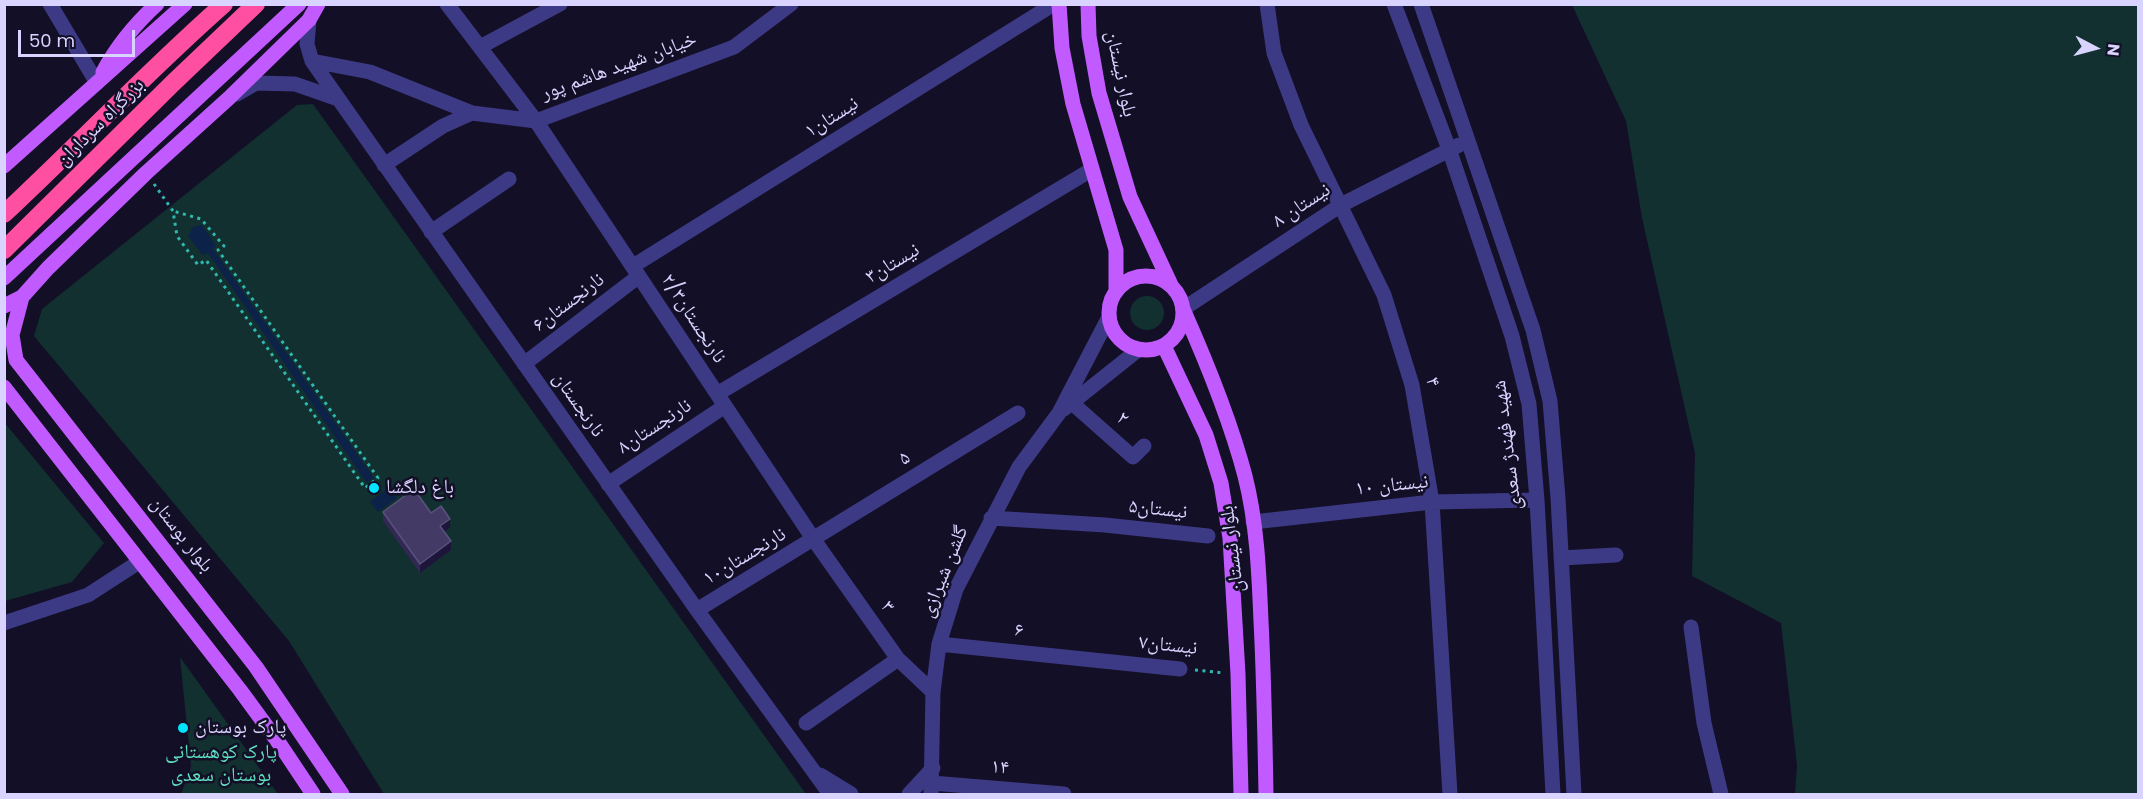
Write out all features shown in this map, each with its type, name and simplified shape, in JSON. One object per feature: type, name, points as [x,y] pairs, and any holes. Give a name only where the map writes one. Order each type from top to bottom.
[{"type":"highway","name":"بزرگراه سرداران","points":[[4,214],[177,46],[224,4]]},
{"type":"highway","name":"بزرگراه سرداران","points":[[4,250],[256,4]]},
{"type":"main road","points":[[97,83],[116,48],[157,4]]},
{"type":"main road","points":[[4,166],[185,4]]},
{"type":"main road","points":[[4,278],[299,4]]},
{"type":"main road","points":[[4,306],[22,297],[48,268],[146,173],[229,98],[309,20],[318,4]]},
{"type":"main road","points":[[1059,4],[1062,48],[1073,104],[1116,250],[1116,292],[1109,317],[1112,328],[1118,338],[1138,350],[1156,349],[1173,339],[1179,330],[1183,309],[1181,300],[1171,285],[1160,279],[1142,277],[1125,283],[1116,292]]},
{"type":"main road","name":"بلوار نیستان","points":[[1088,4],[1089,36],[1099,93],[1130,197],[1171,285]]},
{"type":"main road","name":"بلوار بوستان","points":[[22,297],[12,336],[16,360],[256,667],[340,794]]},
{"type":"main road","name":"بلوار نیستان","points":[[1183,309],[1202,350],[1230,426],[1245,477],[1253,522],[1259,573],[1266,795]]},
{"type":"main road","name":"بلوار نیستان","points":[[1164,346],[1206,435],[1221,483],[1234,575],[1241,795]]},
{"type":"main road","points":[[4,387],[240,690],[313,795]]},
{"type":"street","points":[[50,4],[97,83]]},
{"type":"street","name":"۲/۳نارنجستان","points":[[447,4],[536,121],[814,540]]},
{"type":"street","name":"خیابان شهید هاشم پور","points":[[312,61],[370,72],[472,113],[536,121],[734,48],[791,4]]},
{"type":"street","name":"۱نیستان","points":[[636,271],[1054,4]]},
{"type":"street","name":"۴","points":[[1267,4],[1274,53],[1301,125],[1384,295],[1412,385],[1432,502],[1450,795]]},
{"type":"street","name":"شهید فهندژ سعدی","points":[[1394,4],[1449,149],[1512,336],[1529,404],[1537,500],[1553,795]]},
{"type":"street","points":[[1421,4],[1533,330],[1550,401],[1574,795]]},
{"type":"street","points":[[480,47],[555,6]]},
{"type":"street","points":[[309,20],[307,44],[312,61]]},
{"type":"street","name":"نارنجستان","points":[[312,61],[608,484],[830,795]]},
{"type":"street","points":[[229,98],[256,83],[295,84],[338,99]]},
{"type":"street","points":[[384,165],[442,126],[472,113]]},
{"type":"street","name":"نیستان ۸","points":[[1183,309],[1341,205],[1449,149],[1469,142]]},
{"type":"street","name":"۳نیستان","points":[[721,400],[1091,170]]},
{"type":"street","points":[[431,232],[509,178]]},
{"type":"street","name":"۶نارنجستان","points":[[524,364],[636,271]]},
{"type":"street","name":"گلشن شیرازی","points":[[932,782],[933,692],[939,644],[956,589],[1019,466],[1059,413],[1109,317]]},
{"type":"street","name":"گلشن شیرازی","points":[[1059,413],[1138,350]]},
{"type":"street","name":"۸نارنجستان","points":[[608,484],[721,400]]},
{"type":"street","name":"۲","points":[[1072,403],[1133,457],[1144,446]]},
{"type":"street","name":"۵","points":[[814,540],[1018,413]]},
{"type":"street","name":"نیستان ۱۰","points":[[1253,522],[1432,502],[1537,500]]},
{"type":"street","name":"۵نیستان","points":[[991,518],[1105,525],[1208,536]]},
{"type":"street","name":"۱۰نارنجستان","points":[[697,610],[814,540]]},
{"type":"street","name":"۳","points":[[814,540],[898,659],[933,692]]},
{"type":"street","points":[[1561,558],[1616,555]]},
{"type":"street","points":[[4,623],[87,595],[139,562]]},
{"type":"street","points":[[1691,627],[1704,723],[1721,795]]},
{"type":"street","name":"۶","points":[[939,644],[1094,660]]},
{"type":"street","points":[[806,723],[898,659]]},
{"type":"street","name":"۷نیستان","points":[[1094,660],[1180,669]]},
{"type":"street","points":[[812,770],[851,795]]},
{"type":"street","points":[[909,795],[932,782]]},
{"type":"street","name":"۱۴","points":[[932,782],[1064,795]]},
{"type":"path","points":[[146,173],[173,211],[177,236],[198,265],[206,260],[365,488],[378,478],[218,250],[224,246],[201,219],[173,211]]},
{"type":"path","name":"۷نیستان","points":[[1180,669],[1238,674]]},
{"type":"green space","points":[[1572,5],[2138,5],[2138,794],[1795,794],[1797,765],[1781,623],[1692,576],[1695,453],[1642,218],[1626,121]]},
{"type":"green space","name":"باغ دلگشا","points":[[313,104],[806,794],[384,794],[289,641],[34,336],[42,309],[297,105]]},
{"type":"green space","points":[[1147,296],[1159,301],[1164,313],[1159,325],[1147,330],[1135,325],[1130,313],[1135,301]]},
{"type":"green space","points":[[4,422],[104,543],[72,582],[5,601]]},
{"type":"green space","name":"پارک کوهستانی بوستان سعدی","points":[[180,657],[278,794],[181,794],[191,767]]},
{"type":"water","points":[[202,225],[216,246],[213,249],[374,478],[367,483],[208,253],[203,255],[188,236],[193,227]]},
{"type":"water","points":[[389,487],[397,498],[378,512],[370,502]]},
{"type":"building","points":[[414,489],[431,513],[441,506],[450,519],[440,526],[451,541],[420,564],[383,512]]},
{"type":"place","name":"باغ دلگشا","points":[[374,488]]},
{"type":"place","name":"پارک بوستان","points":[[183,728]]}]
